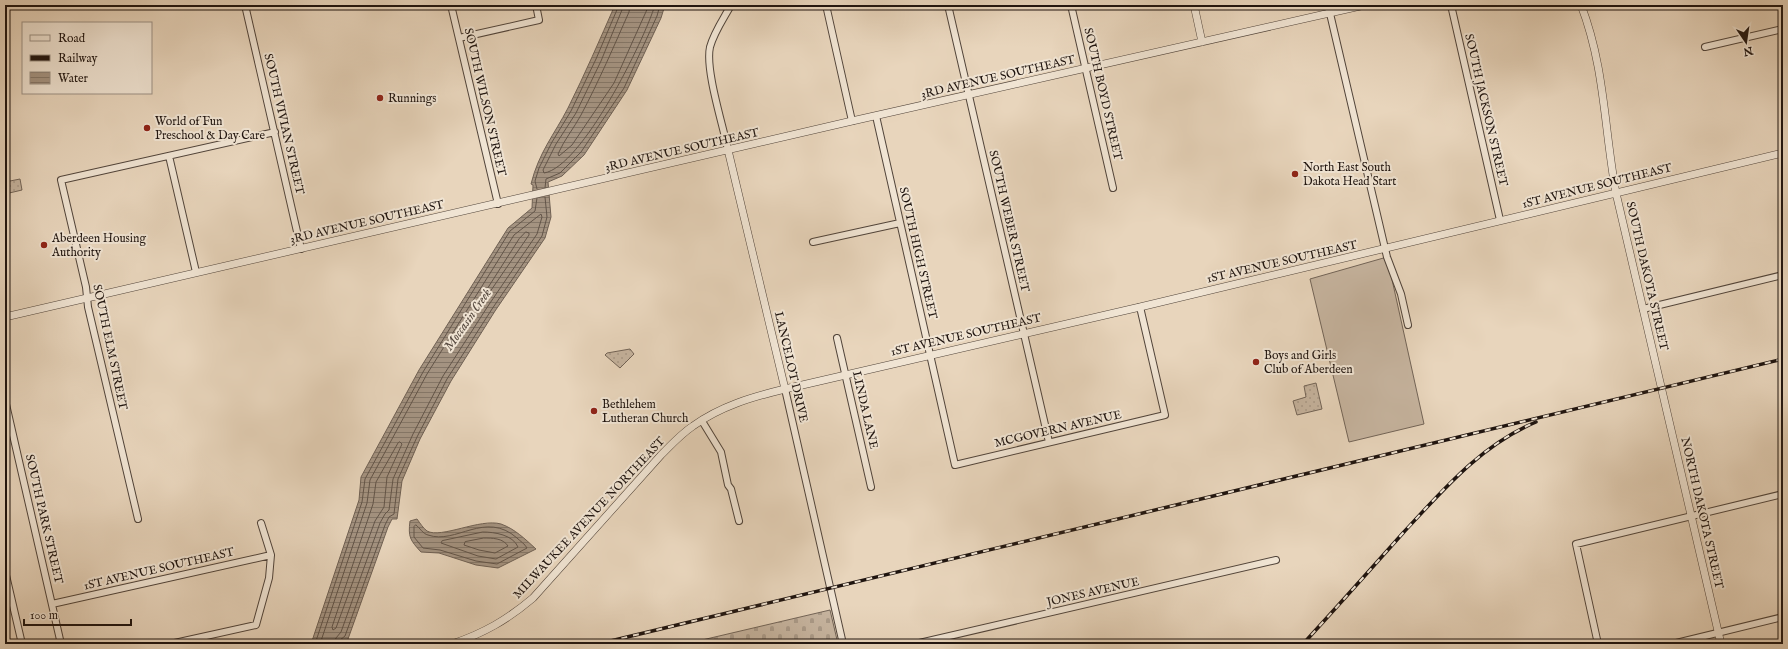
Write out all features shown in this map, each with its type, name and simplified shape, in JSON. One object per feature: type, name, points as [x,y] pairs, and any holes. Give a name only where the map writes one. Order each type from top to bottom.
[{"type":"street","name":"SOUTH VIVIAN STREET","points":[[245,5],[301,248]]},
{"type":"street","name":"SOUTH WILSON STREET","points":[[451,5],[498,204]]},
{"type":"street","points":[[459,38],[539,20],[536,5]]},
{"type":"street","points":[[728,150],[709,58],[714,38],[731,5]]},
{"type":"street","points":[[826,5],[852,121]]},
{"type":"street","name":"SOUTH WEBER STREET","points":[[948,5],[1049,442]]},
{"type":"street","name":"SOUTH BOYD STREET","points":[[1071,5],[1113,188]]},
{"type":"street","points":[[1194,5],[1202,42]]},
{"type":"street","points":[[1328,5],[1385,248],[1401,294],[1408,325]]},
{"type":"street","name":"3RD AVENUE SOUTHEAST","points":[[5,317],[196,272],[556,191],[852,121],[1365,5]]},
{"type":"street","name":"SOUTH JACKSON STREET","points":[[1451,5],[1500,220]]},
{"type":"street","name":"SOUTH DAKOTA STREET","points":[[1581,5],[1589,28],[1600,72],[1616,193],[1662,388]]},
{"type":"street","points":[[1705,47],[1783,29]]},
{"type":"street","name":"SOUTH HIGH STREET","points":[[876,116],[955,465]]},
{"type":"street","points":[[196,272],[168,156],[275,132]]},
{"type":"street","name":"LANCELOT DRIVE","points":[[728,150],[844,644]]},
{"type":"street","name":"1ST AVENUE SOUTHEAST","points":[[785,388],[1140,307],[1783,153]]},
{"type":"street","name":"SOUTH ELM STREET","points":[[138,519],[87,297],[62,180],[168,156]]},
{"type":"street","points":[[813,242],[900,223]]},
{"type":"street","points":[[1643,309],[1783,275]]},
{"type":"street","name":"MCGOVERN AVENUE","points":[[955,465],[1165,414],[1140,307]]},
{"type":"street","name":"LINDA LANE","points":[[837,338],[871,487]]},
{"type":"street","name":"MILWAUKEE AVENUE NORTHEAST","points":[[452,644],[487,630],[512,616],[533,598],[661,455],[683,434],[702,420],[730,405],[785,388]]},
{"type":"street","name":"NORTH DAKOTA STREET","points":[[1662,388],[1721,644]]},
{"type":"street","name":"SOUTH PARK STREET","points":[[5,400],[61,644]]},
{"type":"street","points":[[702,420],[721,452],[728,486],[731,489],[740,522]]},
{"type":"street","points":[[1598,644],[1576,544],[1783,494]]},
{"type":"street","points":[[170,644],[256,624],[269,578],[271,555],[260,523]]},
{"type":"street","name":"1ST AVENUE SOUTHEAST","points":[[52,604],[271,555]]},
{"type":"street","name":"JONES AVENUE","points":[[915,644],[1276,560]]},
{"type":"street","points":[[5,571],[22,644]]},
{"type":"street","points":[[1672,644],[1783,618]]},
{"type":"green space","points":[[20,179],[22,190],[5,194],[5,182]]},
{"type":"green space","points":[[1387,257],[1424,424],[1349,442],[1310,279]]},
{"type":"green space","points":[[630,349],[634,354],[620,368],[605,355],[607,353]]},
{"type":"green space","points":[[1316,383],[1322,409],[1297,415],[1293,401],[1306,397],[1304,386]]},
{"type":"green space","points":[[830,610],[838,644],[685,644]]},
{"type":"water","name":"Moccasin Creek","points":[[615,5],[665,5],[661,18],[627,90],[584,155],[562,176],[548,182],[551,217],[545,238],[495,311],[451,381],[420,439],[402,481],[397,519],[392,519],[388,527],[348,639],[340,644],[311,644],[359,500],[361,477],[419,370],[508,228],[532,208],[533,185],[531,184],[538,162],[563,118]]},
{"type":"water","points":[[417,519],[427,531],[433,533],[451,531],[483,524],[501,524],[515,531],[536,549],[498,568],[476,565],[439,553],[421,552],[412,541],[409,531],[410,521]]},
{"type":"railway","points":[[598,644],[1783,359]]},
{"type":"railway","points":[[1303,644],[1448,485],[1480,456],[1498,443],[1536,422]]},
{"type":"place","name":"Runnings","points":[[380,98]]},
{"type":"place","name":"World of Fun Preschool & Day Care","points":[[147,128]]},
{"type":"place","name":"North East South Dakota Head Start","points":[[1295,174]]},
{"type":"place","name":"Aberdeen Housing Authority","points":[[44,245]]},
{"type":"place","name":"Boys and Girls Club of Aberdeen","points":[[1256,362]]},
{"type":"place","name":"Bethlehem Lutheran Church","points":[[594,411]]}]
